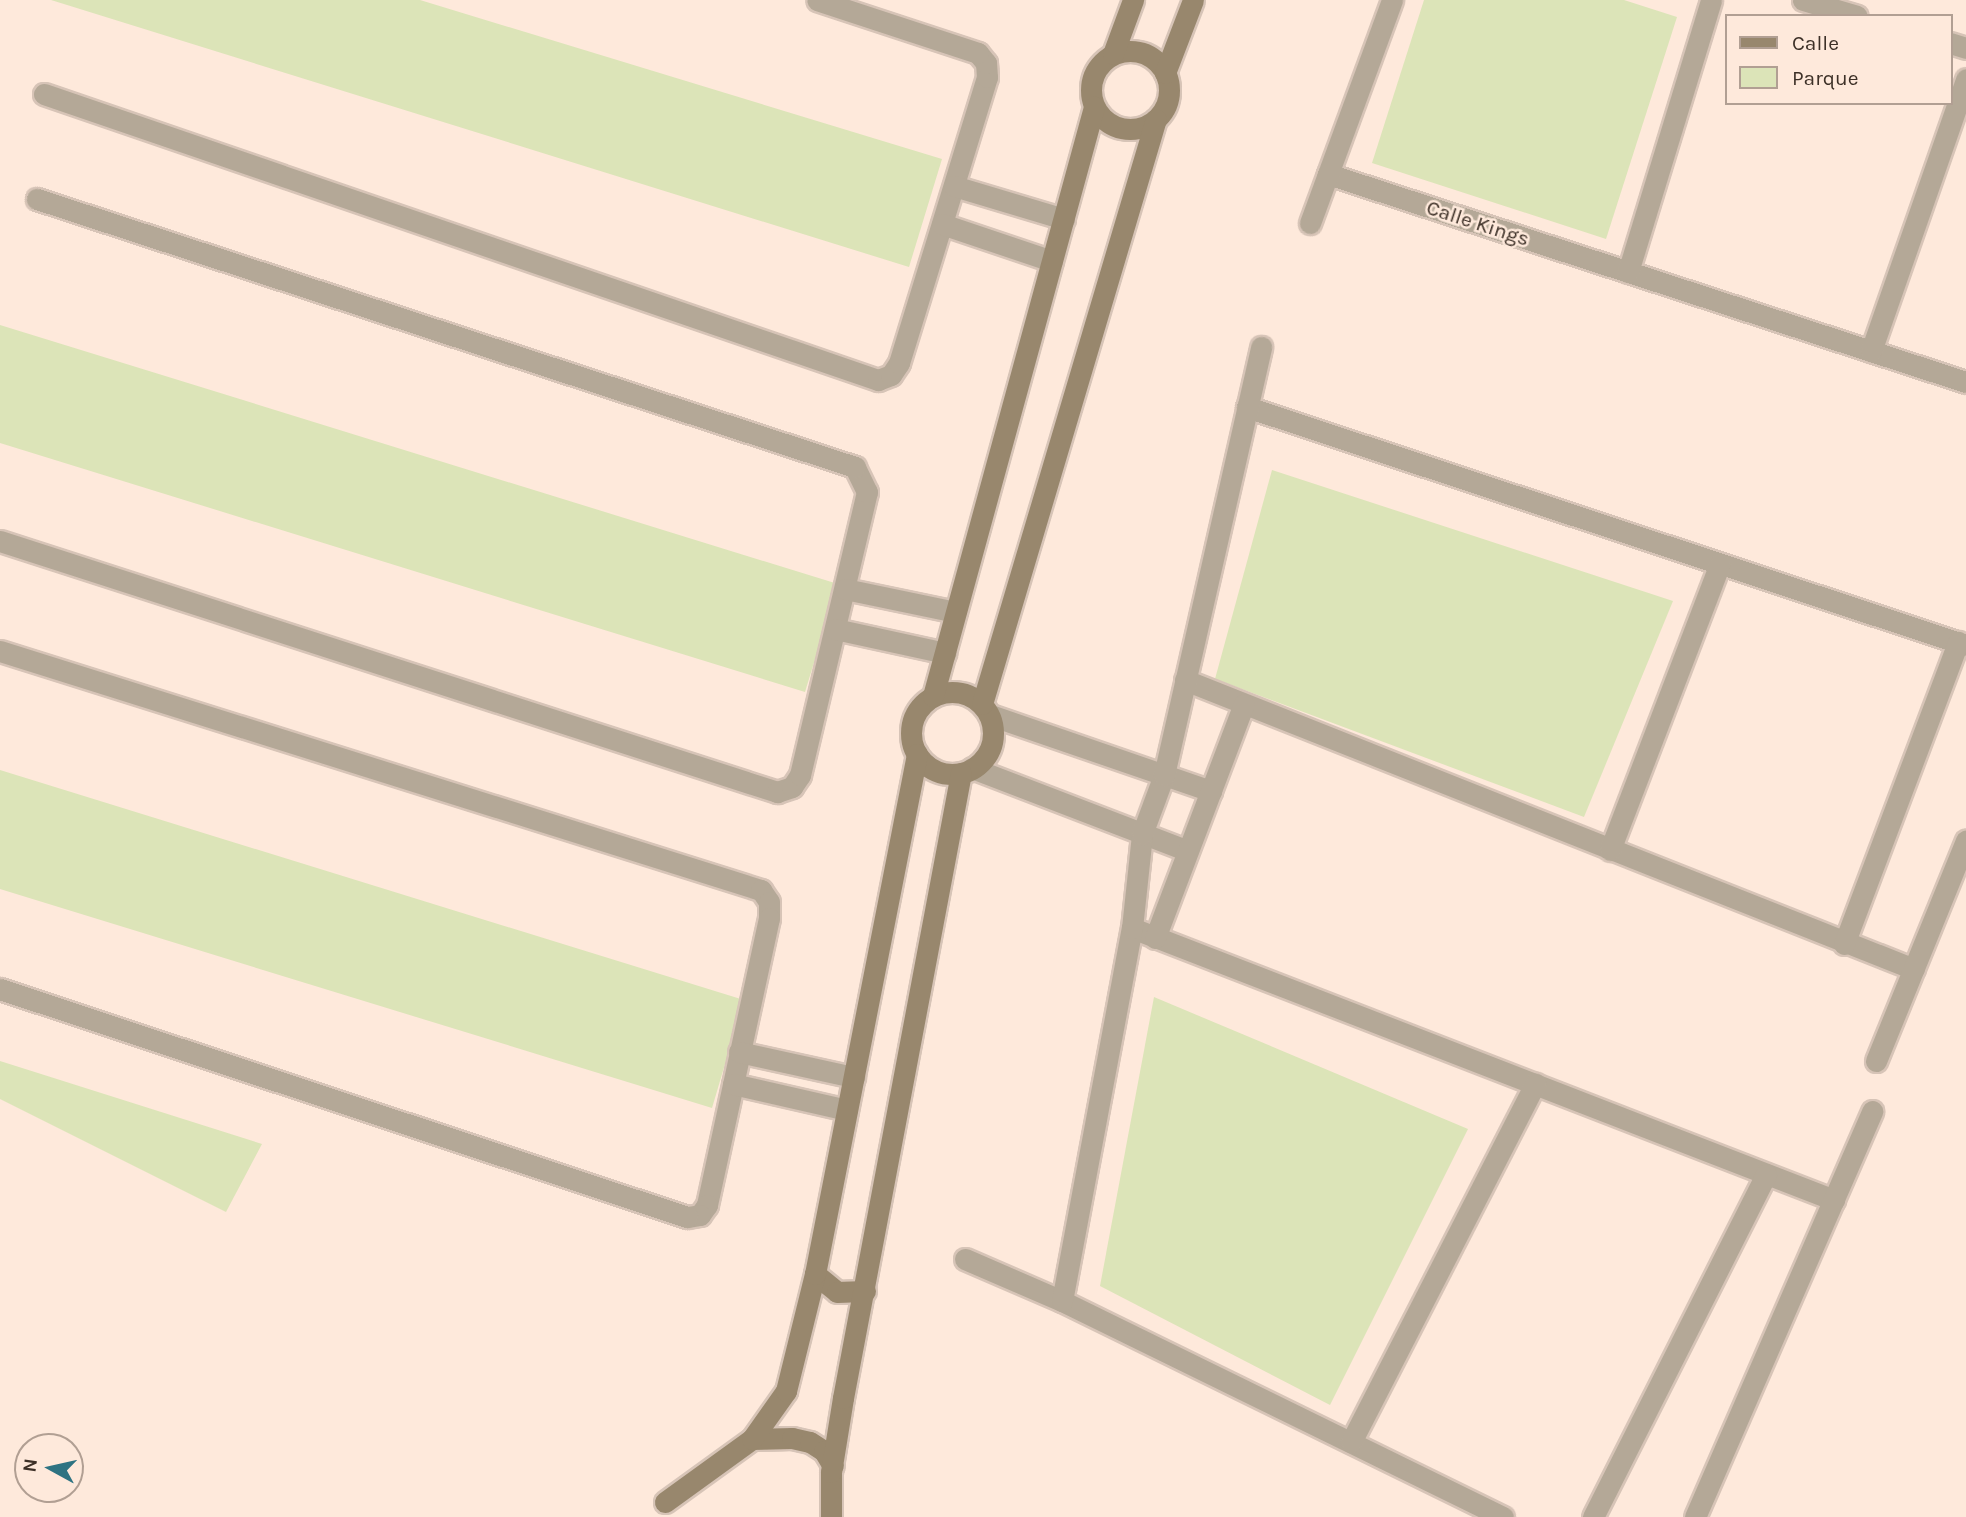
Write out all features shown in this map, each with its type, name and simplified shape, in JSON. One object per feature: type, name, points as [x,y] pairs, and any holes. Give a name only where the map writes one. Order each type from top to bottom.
[{"type":"street","points":[[44,94],[878,380],[891,375],[899,363],[987,77],[986,63],[978,53],[817,0]]},
{"type":"street","points":[[1133,0],[1113,54],[1095,71],[1091,95],[1094,107],[1101,117],[1122,129],[1146,126],[1156,119]]},
{"type":"street","points":[[831,1517],[833,1465],[967,771],[982,761],[993,739],[986,710],[1156,119],[1168,97],[1165,73],[1193,0]]},
{"type":"street","points":[[1310,223],[1392,0]]},
{"type":"street","points":[[1628,272],[1711,0]]},
{"type":"street","points":[[1803,0],[1850,14]]},
{"type":"street","points":[[1113,54],[1125,51],[1148,55],[1165,73]]},
{"type":"street","points":[[1871,351],[1966,79]]},
{"type":"street","points":[[933,696],[1094,107]]},
{"type":"street","name":"Calle Kings","points":[[1328,174],[1966,382]]},
{"type":"street","points":[[954,186],[1064,219]]},
{"type":"street","points":[[0,541],[777,792],[792,787],[800,775],[867,492],[855,467],[37,199]]},
{"type":"street","points":[[942,225],[1052,261]]},
{"type":"street","points":[[1062,1301],[1132,928],[1142,834],[1164,775],[1261,347]]},
{"type":"street","points":[[1247,407],[1962,644],[1844,944]]},
{"type":"street","points":[[1610,850],[1720,564]]},
{"type":"street","points":[[845,589],[956,612]]},
{"type":"street","points":[[835,629],[945,653]]},
{"type":"street","points":[[0,651],[761,890],[769,902],[769,918],[707,1205],[700,1215],[687,1217],[0,989]]},
{"type":"street","points":[[1185,680],[1844,944],[1914,969]]},
{"type":"street","points":[[666,1502],[752,1439],[786,1391],[815,1274],[917,754],[912,729],[922,705],[933,696],[959,692],[986,710],[1211,791]]},
{"type":"street","points":[[1155,938],[1244,704]]},
{"type":"street","points":[[917,754],[936,771],[967,771],[1188,851]]},
{"type":"street","points":[[1876,1061],[1966,841]]},
{"type":"street","points":[[1132,928],[1834,1200]]},
{"type":"street","points":[[739,1052],[853,1077]]},
{"type":"street","points":[[733,1084],[847,1110]]},
{"type":"street","points":[[1351,1442],[1535,1084]]},
{"type":"street","points":[[1695,1517],[1872,1111]]},
{"type":"street","points":[[1592,1517],[1766,1174]]},
{"type":"street","points":[[965,1259],[1062,1301],[1503,1517]]},
{"type":"street","points":[[815,1274],[837,1292],[865,1290]]},
{"type":"street","points":[[752,1439],[792,1438],[810,1443],[824,1451],[833,1465]]},
{"type":"green space","points":[[51,0],[420,0],[942,159],[909,267]]},
{"type":"green space","points":[[1424,0],[1624,0],[1677,17],[1606,239],[1372,163]]},
{"type":"green space","points":[[0,325],[838,584],[805,692],[0,443]]},
{"type":"green space","points":[[1272,470],[1673,601],[1584,817],[1215,679]]},
{"type":"green space","points":[[0,770],[744,1000],[712,1108],[0,889]]},
{"type":"green space","points":[[1154,997],[1468,1129],[1330,1405],[1100,1286]]},
{"type":"green space","points":[[0,1061],[262,1144],[226,1212],[0,1099]]}]
